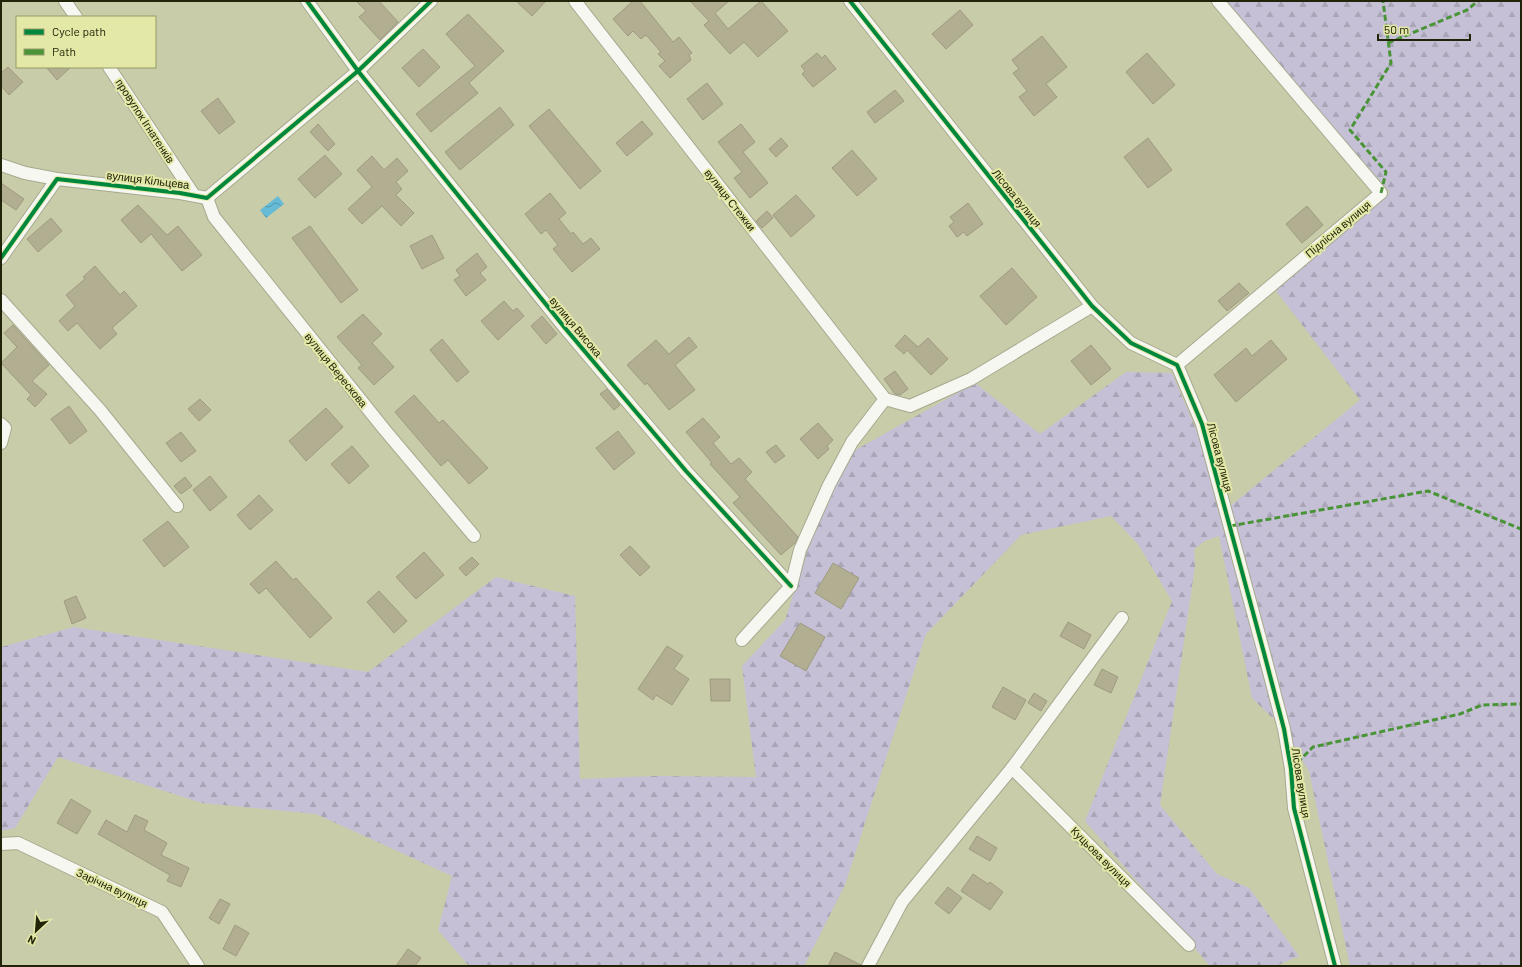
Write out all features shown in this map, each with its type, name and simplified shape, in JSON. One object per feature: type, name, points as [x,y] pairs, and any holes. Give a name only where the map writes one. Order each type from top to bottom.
[{"type":"street","points":[[65,1],[75,16]]},
{"type":"street","points":[[307,1],[358,71]]},
{"type":"street","points":[[207,198],[358,71],[431,1]]},
{"type":"street","name":"вулиця Стежки","points":[[575,1],[885,399]]},
{"type":"street","name":"Лісова вулиця","points":[[850,1],[1092,306],[1131,343],[1177,365],[1202,424],[1264,653],[1285,736],[1291,769],[1294,808],[1335,966]]},
{"type":"street","name":"Підлісна вулиця","points":[[1177,365],[1381,193],[1218,1]]},
{"type":"street","name":"провулок Ігнатенків","points":[[110,68],[194,195]]},
{"type":"street","name":"вулиця Висока","points":[[358,71],[565,328],[686,471],[791,586]]},
{"type":"street","name":"вулиця Кільцева","points":[[1,165],[25,174],[194,195],[207,198]]},
{"type":"street","points":[[1,258],[57,179]]},
{"type":"street","name":"вулиця Верескова","points":[[207,198],[214,217],[384,429],[474,536]]},
{"type":"street","points":[[1,300],[100,410],[177,506]]},
{"type":"street","points":[[742,640],[791,586],[800,550],[829,485],[852,442],[885,399],[910,406],[971,379],[1092,306]]},
{"type":"street","points":[[1,424],[5,428],[1,443]]},
{"type":"street","points":[[868,966],[902,902],[1012,768],[1122,618]]},
{"type":"street","name":"Куцьова вулиця","points":[[1012,768],[1189,945]]},
{"type":"street","name":"Зарічна вулиця","points":[[1,844],[18,843],[162,912],[198,966]]},
{"type":"green space","points":[[1227,1],[1521,1],[1521,966],[1350,966],[1309,771],[1284,729],[1252,698],[1219,536],[1205,541],[1194,549],[1195,566],[1160,805],[1217,874],[1249,888],[1299,956],[1276,966],[1210,966],[1085,821],[1172,601],[1138,544],[1111,516],[1021,535],[926,634],[845,885],[804,966],[469,966],[438,930],[452,876],[316,814],[202,803],[58,757],[15,828],[1,831],[1,647],[74,627],[368,672],[496,577],[575,596],[580,779],[655,776],[756,777],[742,666],[785,620],[817,521],[852,452],[975,383],[1040,434],[1126,372],[1172,373],[1229,507],[1360,400],[1276,291],[1390,192],[1292,81]]},
{"type":"water","points":[[278,196],[284,204],[266,218],[260,210]]},
{"type":"building","points":[[356,1],[379,1],[398,22],[380,40],[359,17],[366,11]]},
{"type":"building","points":[[516,1],[546,1],[532,16]]},
{"type":"building","points":[[633,1],[640,1],[673,42],[679,37],[692,53],[689,55],[691,60],[670,78],[659,66],[665,61],[658,54],[661,52],[646,35],[641,39],[633,31],[628,36],[613,19]]},
{"type":"building","points":[[690,1],[729,1],[715,13],[728,29],[761,1],[788,31],[758,57],[744,42],[730,54],[704,25],[709,21]]},
{"type":"building","points":[[960,10],[973,25],[946,49],[932,34]]},
{"type":"building","points":[[468,14],[504,51],[469,83],[478,93],[431,132],[416,114],[475,66],[446,34]]},
{"type":"building","points":[[1042,36],[1067,67],[1046,84],[1057,97],[1034,116],[1019,97],[1027,91],[1013,73],[1019,69],[1012,60]]},
{"type":"building","points":[[423,49],[440,67],[419,87],[402,68]]},
{"type":"building","points":[[817,53],[822,58],[825,55],[836,69],[813,87],[802,74],[805,71],[801,66]]},
{"type":"building","points":[[1147,53],[1175,85],[1153,104],[1126,72]]},
{"type":"building","points":[[8,67],[23,82],[9,95],[1,86],[1,73]]},
{"type":"building","points":[[47,68],[70,68],[57,80]]},
{"type":"building","points":[[707,83],[723,104],[703,120],[687,99]]},
{"type":"building","points":[[895,90],[904,101],[875,123],[867,112]]},
{"type":"building","points":[[218,98],[235,122],[219,134],[201,111]]},
{"type":"building","points":[[500,107],[514,125],[460,170],[445,152]]},
{"type":"building","points":[[549,109],[601,171],[580,189],[529,126]]},
{"type":"building","points":[[642,121],[653,134],[627,156],[616,143]]},
{"type":"building","points":[[318,124],[335,144],[328,151],[310,132]]},
{"type":"building","points":[[741,124],[755,142],[743,152],[768,183],[750,198],[734,178],[742,172],[718,142]]},
{"type":"building","points":[[781,138],[788,146],[776,157],[769,149]]},
{"type":"building","points":[[1148,138],[1172,170],[1148,188],[1124,157]]},
{"type":"building","points":[[852,150],[877,179],[857,196],[832,168]]},
{"type":"building","points":[[325,155],[342,174],[315,198],[298,179]]},
{"type":"building","points":[[372,156],[384,170],[397,158],[408,171],[396,182],[402,189],[396,195],[414,213],[401,226],[382,206],[362,224],[348,209],[372,187],[357,170]]},
{"type":"building","points":[[1,183],[24,199],[16,210],[1,200]]},
{"type":"building","points":[[550,193],[566,213],[559,219],[571,234],[573,232],[583,244],[591,238],[600,249],[572,272],[553,249],[558,245],[546,230],[541,234],[525,214]]},
{"type":"building","points":[[796,195],[815,216],[791,237],[773,215]]},
{"type":"building","points":[[968,203],[983,224],[967,236],[964,232],[957,237],[949,226],[954,222],[950,217]]},
{"type":"building","points":[[138,205],[167,235],[178,226],[202,255],[182,271],[151,234],[141,243],[121,220]]},
{"type":"building","points":[[1307,206],[1323,225],[1302,243],[1286,224]]},
{"type":"building","points":[[767,211],[773,218],[762,228],[756,221]]},
{"type":"building","points":[[51,218],[62,231],[38,252],[27,239]]},
{"type":"building","points":[[310,226],[358,290],[341,303],[292,238]]},
{"type":"building","points":[[432,235],[444,258],[422,269],[410,246]]},
{"type":"building","points":[[477,253],[487,267],[480,273],[486,280],[466,296],[454,280],[460,276],[456,270]]},
{"type":"building","points":[[95,266],[120,295],[124,291],[137,306],[112,328],[117,334],[100,349],[77,323],[68,331],[59,321],[75,306],[66,295],[85,279],[83,277]]},
{"type":"building","points":[[1012,268],[1037,297],[1006,325],[980,296]]},
{"type":"building","points":[[1239,283],[1249,293],[1227,311],[1218,301]]},
{"type":"building","points":[[504,301],[513,311],[517,308],[524,316],[498,340],[481,321]]},
{"type":"building","points":[[363,314],[382,334],[372,343],[394,367],[374,385],[358,368],[362,365],[337,337]]},
{"type":"building","points":[[542,316],[557,334],[546,344],[531,326]]},
{"type":"building","points":[[13,325],[49,365],[32,381],[47,394],[35,407],[27,399],[31,395],[1,363],[17,347],[4,333]]},
{"type":"building","points":[[905,335],[918,347],[928,338],[948,359],[931,375],[907,350],[904,354],[895,346]]},
{"type":"building","points":[[689,337],[697,347],[675,365],[695,390],[669,410],[647,383],[645,385],[627,365],[656,340],[669,354]]},
{"type":"building","points":[[442,339],[469,372],[457,382],[430,350]]},
{"type":"building","points":[[1271,340],[1287,359],[1236,402],[1214,375],[1246,348],[1252,356]]},
{"type":"building","points":[[1091,345],[1111,369],[1091,385],[1071,361]]},
{"type":"building","points":[[895,371],[908,389],[900,395],[895,394],[884,379]]},
{"type":"building","points":[[607,389],[620,405],[614,410],[600,394]]},
{"type":"building","points":[[414,395],[439,423],[443,420],[488,468],[469,484],[448,460],[441,466],[395,412]]},
{"type":"building","points":[[200,399],[211,410],[199,421],[188,409]]},
{"type":"building","points":[[69,406],[87,431],[70,444],[51,419]]},
{"type":"building","points":[[326,408],[343,427],[306,461],[289,441]]},
{"type":"building","points":[[703,418],[720,437],[713,443],[731,464],[739,458],[752,472],[745,479],[798,537],[796,542],[781,555],[733,503],[740,497],[710,464],[712,463],[686,432]]},
{"type":"building","points":[[818,423],[833,440],[827,446],[829,449],[818,459],[800,439]]},
{"type":"building","points":[[618,431],[635,453],[614,470],[596,448]]},
{"type":"building","points":[[181,432],[196,451],[181,462],[166,443]]},
{"type":"building","points":[[776,445],[785,456],[775,463],[766,452]]},
{"type":"building","points":[[352,446],[369,466],[349,484],[331,464]]},
{"type":"building","points":[[210,476],[227,497],[210,511],[193,490]]},
{"type":"building","points":[[185,477],[192,486],[181,494],[174,486]]},
{"type":"building","points":[[259,495],[273,510],[250,530],[237,515]]},
{"type":"building","points":[[168,521],[189,547],[164,567],[143,540]]},
{"type":"building","points":[[630,546],[650,567],[640,576],[620,555]]},
{"type":"building","points":[[424,552],[444,575],[416,599],[396,577]]},
{"type":"building","points":[[472,557],[479,564],[466,576],[459,568]]},
{"type":"building","points":[[276,561],[293,580],[296,578],[332,618],[310,638],[266,588],[259,594],[250,584]]},
{"type":"building","points":[[833,563],[859,578],[841,609],[815,593]]},
{"type":"building","points":[[379,591],[407,621],[394,633],[367,602]]},
{"type":"building","points":[[76,596],[86,618],[72,624],[64,601]]},
{"type":"building","points":[[1068,622],[1091,635],[1084,649],[1060,636]]},
{"type":"building","points":[[800,623],[825,637],[806,671],[780,656]]},
{"type":"building","points":[[667,646],[683,656],[674,669],[689,679],[672,705],[656,695],[653,700],[638,689]]},
{"type":"building","points":[[1102,669],[1118,677],[1111,693],[1094,685]]},
{"type":"building","points":[[710,679],[730,679],[730,701],[711,701]]},
{"type":"building","points":[[1003,687],[1026,700],[1015,720],[992,707]]},
{"type":"building","points":[[1034,693],[1047,701],[1041,711],[1028,703]]},
{"type":"building","points":[[71,799],[91,811],[77,834],[57,823]]},
{"type":"building","points":[[135,815],[148,821],[144,830],[167,843],[161,855],[189,868],[181,887],[167,881],[170,875],[98,834],[106,820],[127,832]]},
{"type":"building","points":[[977,836],[997,848],[990,861],[969,849]]},
{"type":"building","points":[[973,874],[988,884],[990,882],[1003,892],[990,910],[961,891]]},
{"type":"building","points":[[948,887],[962,898],[949,914],[935,903]]},
{"type":"building","points":[[220,899],[230,904],[219,924],[209,918]]},
{"type":"building","points":[[235,925],[249,933],[236,956],[223,949]]},
{"type":"building","points":[[408,949],[421,958],[415,966],[396,966]]},
{"type":"building","points":[[835,952],[861,965],[861,966],[828,966]]},
{"type":"marked path","points":[[1381,193],[1386,172],[1350,130],[1391,63],[1383,1]]},
{"type":"marked path","points":[[1388,43],[1467,10],[1478,1]]},
{"type":"marked path","points":[[1230,526],[1428,491],[1521,529]]},
{"type":"marked path","points":[[1291,769],[1313,747],[1460,714],[1482,705],[1521,704]]},
{"type":"cycle path","points":[[307,1],[358,71],[565,328],[686,471],[791,586]]},
{"type":"cycle path","points":[[1,258],[57,179],[180,193],[207,198],[358,71],[431,1]]},
{"type":"cycle path","points":[[850,1],[1092,306],[1131,343],[1177,365],[1202,424],[1284,729],[1291,769],[1294,808],[1335,966]]}]
